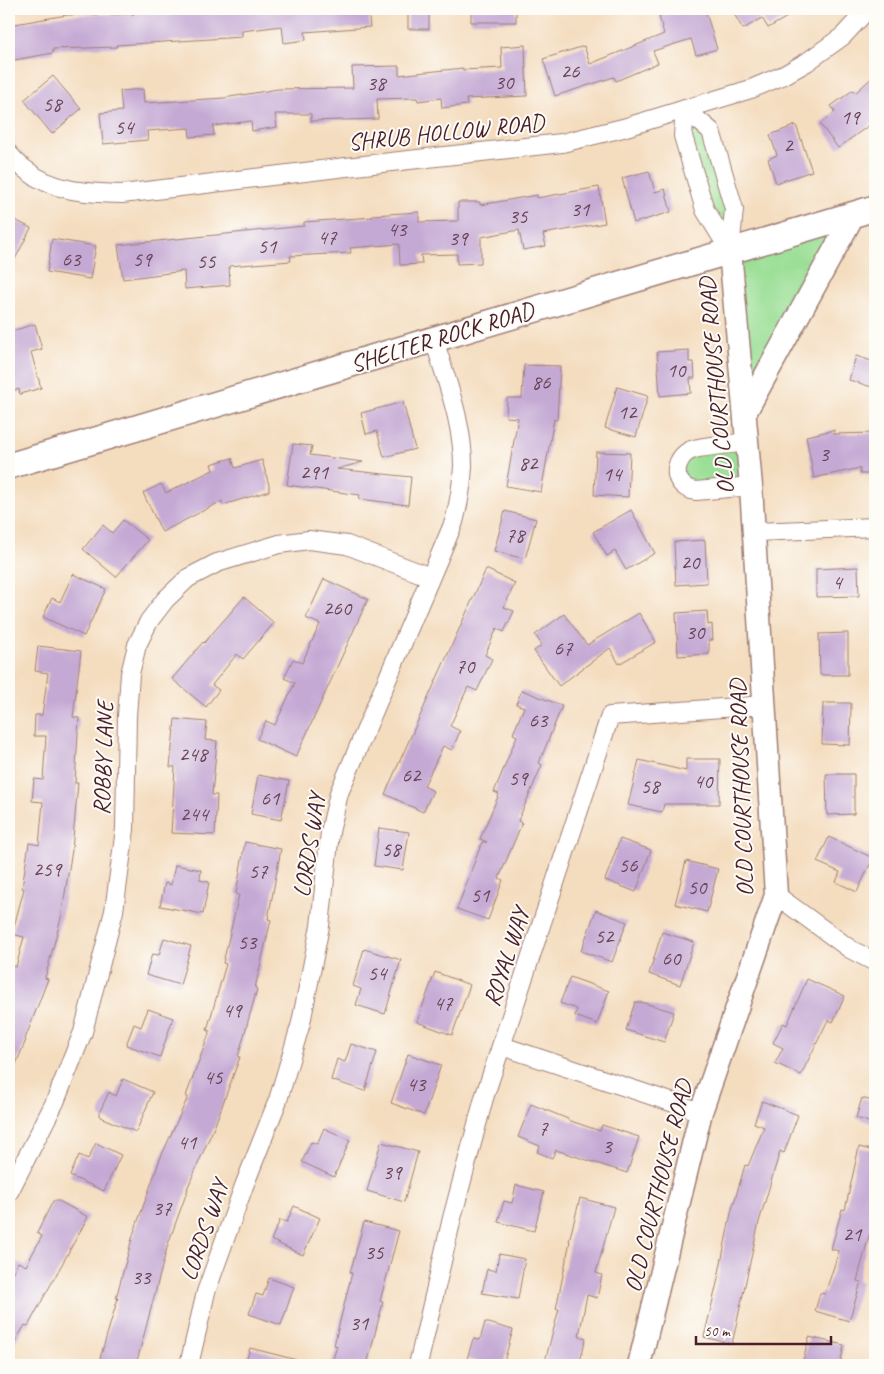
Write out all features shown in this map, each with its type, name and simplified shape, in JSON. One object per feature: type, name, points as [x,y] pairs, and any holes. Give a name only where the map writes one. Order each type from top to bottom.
[{"type":"main road","name":"SHELTER ROCK ROAD","points":[[9,466],[865,211]]},
{"type":"street","name":"SHRUB HOLLOW ROAD","points":[[9,154],[26,171],[50,184],[86,193],[122,194],[562,143],[623,128],[751,89],[784,75],[807,62],[843,36],[868,9]]},
{"type":"street","points":[[685,109],[711,131],[734,209],[730,251]]},
{"type":"street","points":[[685,109],[684,136],[704,210],[730,251]]},
{"type":"street","points":[[745,413],[865,211]]},
{"type":"street","name":"OLD COURTHOUSE ROAD","points":[[639,1365],[701,1112],[776,895],[748,442],[730,251]]},
{"type":"street","name":"LORDS WAY","points":[[189,1365],[206,1292],[244,1186],[278,1100],[301,1023],[320,926],[330,832],[340,793],[454,522],[460,496],[463,464],[457,417],[434,339]]},
{"type":"street","points":[[748,442],[692,450],[680,460],[677,474],[682,484],[688,489],[696,491],[751,486]]},
{"type":"street","points":[[754,532],[875,527]]},
{"type":"street","name":"ROBBY LANE","points":[[9,1192],[55,1102],[83,1032],[114,911],[125,829],[127,716],[130,674],[137,644],[149,621],[165,600],[188,578],[217,563],[279,544],[309,540],[347,545],[430,577]]},
{"type":"street","name":"ROYAL WAY","points":[[418,1365],[452,1218],[484,1098],[610,716],[765,705]]},
{"type":"street","points":[[776,895],[850,949],[875,962]]},
{"type":"street","points":[[502,1046],[701,1112]]},
{"type":"green space","points":[[685,109],[711,131],[734,209],[730,250],[854,214],[745,413],[730,251],[705,210]]},
{"type":"green space","points":[[748,442],[751,486],[696,491],[677,467],[680,460]]},
{"type":"building","points":[[368,9],[370,27],[305,32],[306,40],[284,43],[282,26],[242,31],[242,37],[116,45],[117,47],[53,49],[53,53],[9,61],[9,25],[67,15],[134,14],[134,10]]},
{"type":"building","points":[[408,9],[429,9],[429,29],[408,29]]},
{"type":"building","points":[[471,9],[516,9],[516,22],[471,22]]},
{"type":"building","points":[[683,9],[705,9],[717,49],[696,55],[691,39],[653,51],[658,63],[616,81],[614,77],[555,96],[543,59],[584,46],[590,64],[664,34],[659,16]]},
{"type":"building","points":[[731,9],[801,9],[768,28],[762,18],[743,29]]},
{"type":"building","points":[[525,45],[527,96],[466,99],[467,105],[442,108],[441,98],[418,101],[417,98],[377,99],[378,119],[311,121],[311,114],[275,114],[277,127],[252,131],[251,121],[213,126],[214,135],[190,137],[189,128],[147,131],[148,140],[103,144],[100,113],[122,111],[120,91],[143,89],[144,103],[224,98],[278,89],[353,88],[352,67],[399,66],[399,75],[463,68],[463,70],[502,68],[501,47]]},
{"type":"building","points":[[875,75],[875,121],[838,148],[820,124],[835,112],[831,106],[853,90],[855,93]]},
{"type":"building","points":[[53,76],[81,109],[52,134],[24,100]]},
{"type":"building","points":[[796,125],[812,171],[776,183],[768,159],[777,155],[770,135]]},
{"type":"building","points":[[649,171],[655,192],[665,189],[671,212],[634,223],[622,178]]},
{"type":"building","points":[[599,187],[605,223],[543,234],[546,246],[523,250],[519,230],[481,237],[481,263],[457,264],[457,254],[421,255],[422,264],[400,265],[399,244],[350,248],[351,253],[290,256],[291,261],[229,266],[230,285],[185,289],[184,271],[123,279],[118,245],[304,226],[304,222],[373,217],[373,215],[419,212],[419,222],[458,221],[458,202],[480,202],[480,205],[537,195],[537,198]]},
{"type":"building","points":[[9,217],[31,228],[9,271]]},
{"type":"building","points":[[52,239],[96,246],[90,279],[47,272]]},
{"type":"building","points":[[35,324],[42,349],[31,352],[41,388],[20,394],[19,389],[9,392],[9,332]]},
{"type":"building","points":[[689,350],[689,362],[694,362],[695,378],[690,378],[691,393],[660,396],[657,352]]},
{"type":"building","points":[[856,356],[875,362],[875,388],[849,380]]},
{"type":"building","points":[[524,365],[560,366],[557,420],[554,419],[541,492],[506,486],[518,418],[506,417],[507,398],[522,398]]},
{"type":"building","points":[[617,387],[648,396],[636,437],[605,428]]},
{"type":"building","points":[[403,402],[415,449],[384,457],[377,431],[366,434],[361,413]]},
{"type":"building","points":[[834,430],[834,434],[875,433],[875,474],[860,474],[860,468],[814,478],[806,436]]},
{"type":"building","points":[[293,444],[312,446],[310,455],[363,462],[337,469],[411,477],[408,505],[359,499],[360,495],[287,485]]},
{"type":"building","points":[[596,452],[630,453],[628,497],[594,495]]},
{"type":"building","points":[[232,458],[235,468],[262,460],[269,491],[223,505],[222,501],[162,532],[143,493],[161,484],[166,493],[213,470],[211,464]]},
{"type":"building","points":[[631,510],[655,553],[626,570],[615,551],[607,556],[593,532]]},
{"type":"building","points":[[505,511],[536,519],[525,559],[494,551]]},
{"type":"building","points":[[123,520],[148,540],[116,577],[83,549],[103,525],[112,533]]},
{"type":"building","points":[[705,540],[707,583],[676,585],[674,542]]},
{"type":"building","points":[[858,567],[859,596],[816,597],[816,569]]},
{"type":"building","points":[[486,569],[515,583],[504,607],[514,611],[504,632],[497,628],[485,655],[492,659],[477,691],[468,687],[450,726],[460,731],[452,750],[443,746],[424,786],[433,791],[423,812],[385,794]]},
{"type":"building","points":[[73,574],[106,589],[84,636],[43,617],[52,598],[60,602]]},
{"type":"building","points":[[324,579],[368,599],[296,757],[257,739],[266,721],[275,725],[295,683],[284,678],[293,659],[302,663],[320,624],[306,618]]},
{"type":"building","points":[[244,597],[274,623],[243,659],[237,654],[212,685],[219,690],[206,707],[172,679]]},
{"type":"building","points":[[707,611],[708,625],[712,624],[713,640],[709,640],[709,654],[678,656],[676,613]]},
{"type":"building","points":[[639,613],[656,642],[619,664],[610,648],[559,686],[534,651],[542,645],[535,635],[564,614],[587,645]]},
{"type":"building","points":[[848,633],[848,675],[820,675],[819,634]]},
{"type":"building","points":[[38,646],[81,651],[73,717],[79,718],[75,783],[78,783],[72,850],[61,918],[45,978],[48,979],[9,1081],[9,965],[16,967],[24,937],[12,934],[24,889],[22,888],[29,843],[39,845],[43,802],[32,801],[34,779],[43,780],[46,736],[34,736],[35,715],[42,715],[48,673],[35,671]]},
{"type":"building","points":[[522,690],[562,706],[539,763],[542,765],[518,821],[522,823],[499,878],[503,880],[488,920],[457,909],[482,842],[487,842],[480,839],[499,794],[494,792],[517,736],[513,734],[524,707],[516,704]]},
{"type":"building","points":[[823,703],[851,703],[850,745],[822,744]]},
{"type":"building","points":[[175,719],[207,722],[205,740],[217,741],[212,795],[217,795],[215,835],[171,833],[175,767],[170,767]]},
{"type":"building","points":[[686,759],[720,759],[719,804],[664,804],[662,812],[628,805],[639,760],[686,771]]},
{"type":"building","points":[[826,774],[854,774],[854,814],[827,815]]},
{"type":"building","points":[[258,775],[289,781],[281,820],[251,814]]},
{"type":"building","points":[[379,828],[409,832],[403,870],[374,866]]},
{"type":"building","points":[[829,837],[873,858],[857,892],[836,882],[840,872],[817,862]]},
{"type":"building","points":[[620,839],[651,850],[636,892],[605,880]]},
{"type":"building","points":[[245,842],[281,849],[268,919],[271,920],[255,988],[257,989],[238,1057],[240,1057],[215,1125],[187,1189],[168,1244],[136,1365],[98,1365],[118,1298],[116,1298],[133,1235],[160,1159],[188,1097],[186,1096],[210,1031],[207,1030],[226,964],[223,963],[239,895],[236,894]]},
{"type":"building","points":[[686,861],[718,869],[707,912],[675,904]]},
{"type":"building","points":[[175,865],[201,870],[200,880],[209,882],[203,914],[160,906],[165,883],[171,885]]},
{"type":"building","points":[[596,910],[627,922],[612,962],[581,951]]},
{"type":"building","points":[[662,932],[694,942],[680,985],[649,974]]},
{"type":"building","points":[[164,938],[191,946],[180,985],[146,975],[152,954],[159,955]]},
{"type":"building","points":[[364,949],[401,960],[385,1014],[356,1005],[361,989],[353,986]]},
{"type":"building","points":[[435,972],[470,985],[452,1035],[417,1022]]},
{"type":"building","points":[[570,977],[609,991],[597,1024],[575,1016],[577,1009],[560,1003]]},
{"type":"building","points":[[807,979],[845,996],[833,1022],[828,1020],[801,1075],[775,1063],[783,1048],[773,1043],[783,1023],[787,1025]]},
{"type":"building","points":[[635,1002],[674,1012],[664,1042],[626,1030]]},
{"type":"building","points":[[148,1009],[173,1018],[160,1057],[126,1045],[134,1024],[141,1027]]},
{"type":"building","points":[[351,1044],[377,1052],[365,1091],[331,1080],[337,1059],[345,1062]]},
{"type":"building","points":[[408,1054],[441,1065],[424,1115],[391,1103]]},
{"type":"building","points":[[123,1079],[153,1092],[136,1132],[100,1117],[100,1111],[109,1092],[116,1096]]},
{"type":"building","points":[[862,1098],[875,1102],[875,1124],[856,1118]]},
{"type":"building","points":[[762,1101],[798,1115],[784,1153],[780,1151],[759,1222],[732,1344],[704,1337],[731,1213],[745,1165],[748,1166],[764,1127],[754,1123]]},
{"type":"building","points":[[531,1104],[600,1131],[602,1125],[639,1137],[627,1173],[556,1150],[552,1158],[537,1152],[540,1146],[518,1137]]},
{"type":"building","points":[[324,1128],[350,1140],[334,1177],[302,1162],[311,1142],[317,1144]]},
{"type":"building","points":[[381,1142],[418,1152],[404,1202],[367,1191]]},
{"type":"building","points":[[96,1143],[121,1155],[104,1191],[70,1176],[79,1155],[88,1159]]},
{"type":"building","points":[[859,1147],[875,1151],[875,1213],[857,1281],[861,1282],[849,1321],[815,1311],[820,1293],[825,1294],[839,1251],[831,1249],[842,1209],[845,1210]]},
{"type":"building","points":[[516,1185],[544,1192],[534,1231],[498,1222],[504,1201],[512,1203]]},
{"type":"building","points":[[580,1198],[614,1207],[596,1273],[602,1275],[597,1298],[587,1295],[579,1336],[586,1338],[579,1365],[544,1365],[559,1309],[556,1309],[569,1241]]},
{"type":"building","points":[[53,1201],[59,1201],[88,1217],[28,1326],[25,1325],[9,1352],[9,1280],[18,1262],[26,1266],[42,1236],[37,1233]]},
{"type":"building","points":[[294,1206],[320,1218],[303,1255],[271,1240],[280,1220],[287,1222]]},
{"type":"building","points":[[364,1222],[399,1231],[380,1301],[383,1302],[367,1365],[331,1365],[337,1346],[334,1345],[352,1273],[350,1273]]},
{"type":"building","points":[[499,1254],[525,1259],[518,1299],[482,1293],[487,1269],[496,1271]]},
{"type":"building","points":[[269,1278],[294,1287],[281,1325],[249,1314],[256,1294],[263,1296]]},
{"type":"building","points":[[485,1322],[513,1330],[503,1365],[488,1365],[467,1359],[473,1339],[480,1340]]},
{"type":"building","points":[[809,1337],[844,1345],[840,1365],[802,1365]]},
{"type":"building","points":[[250,1348],[297,1360],[297,1365],[245,1365]]}]
